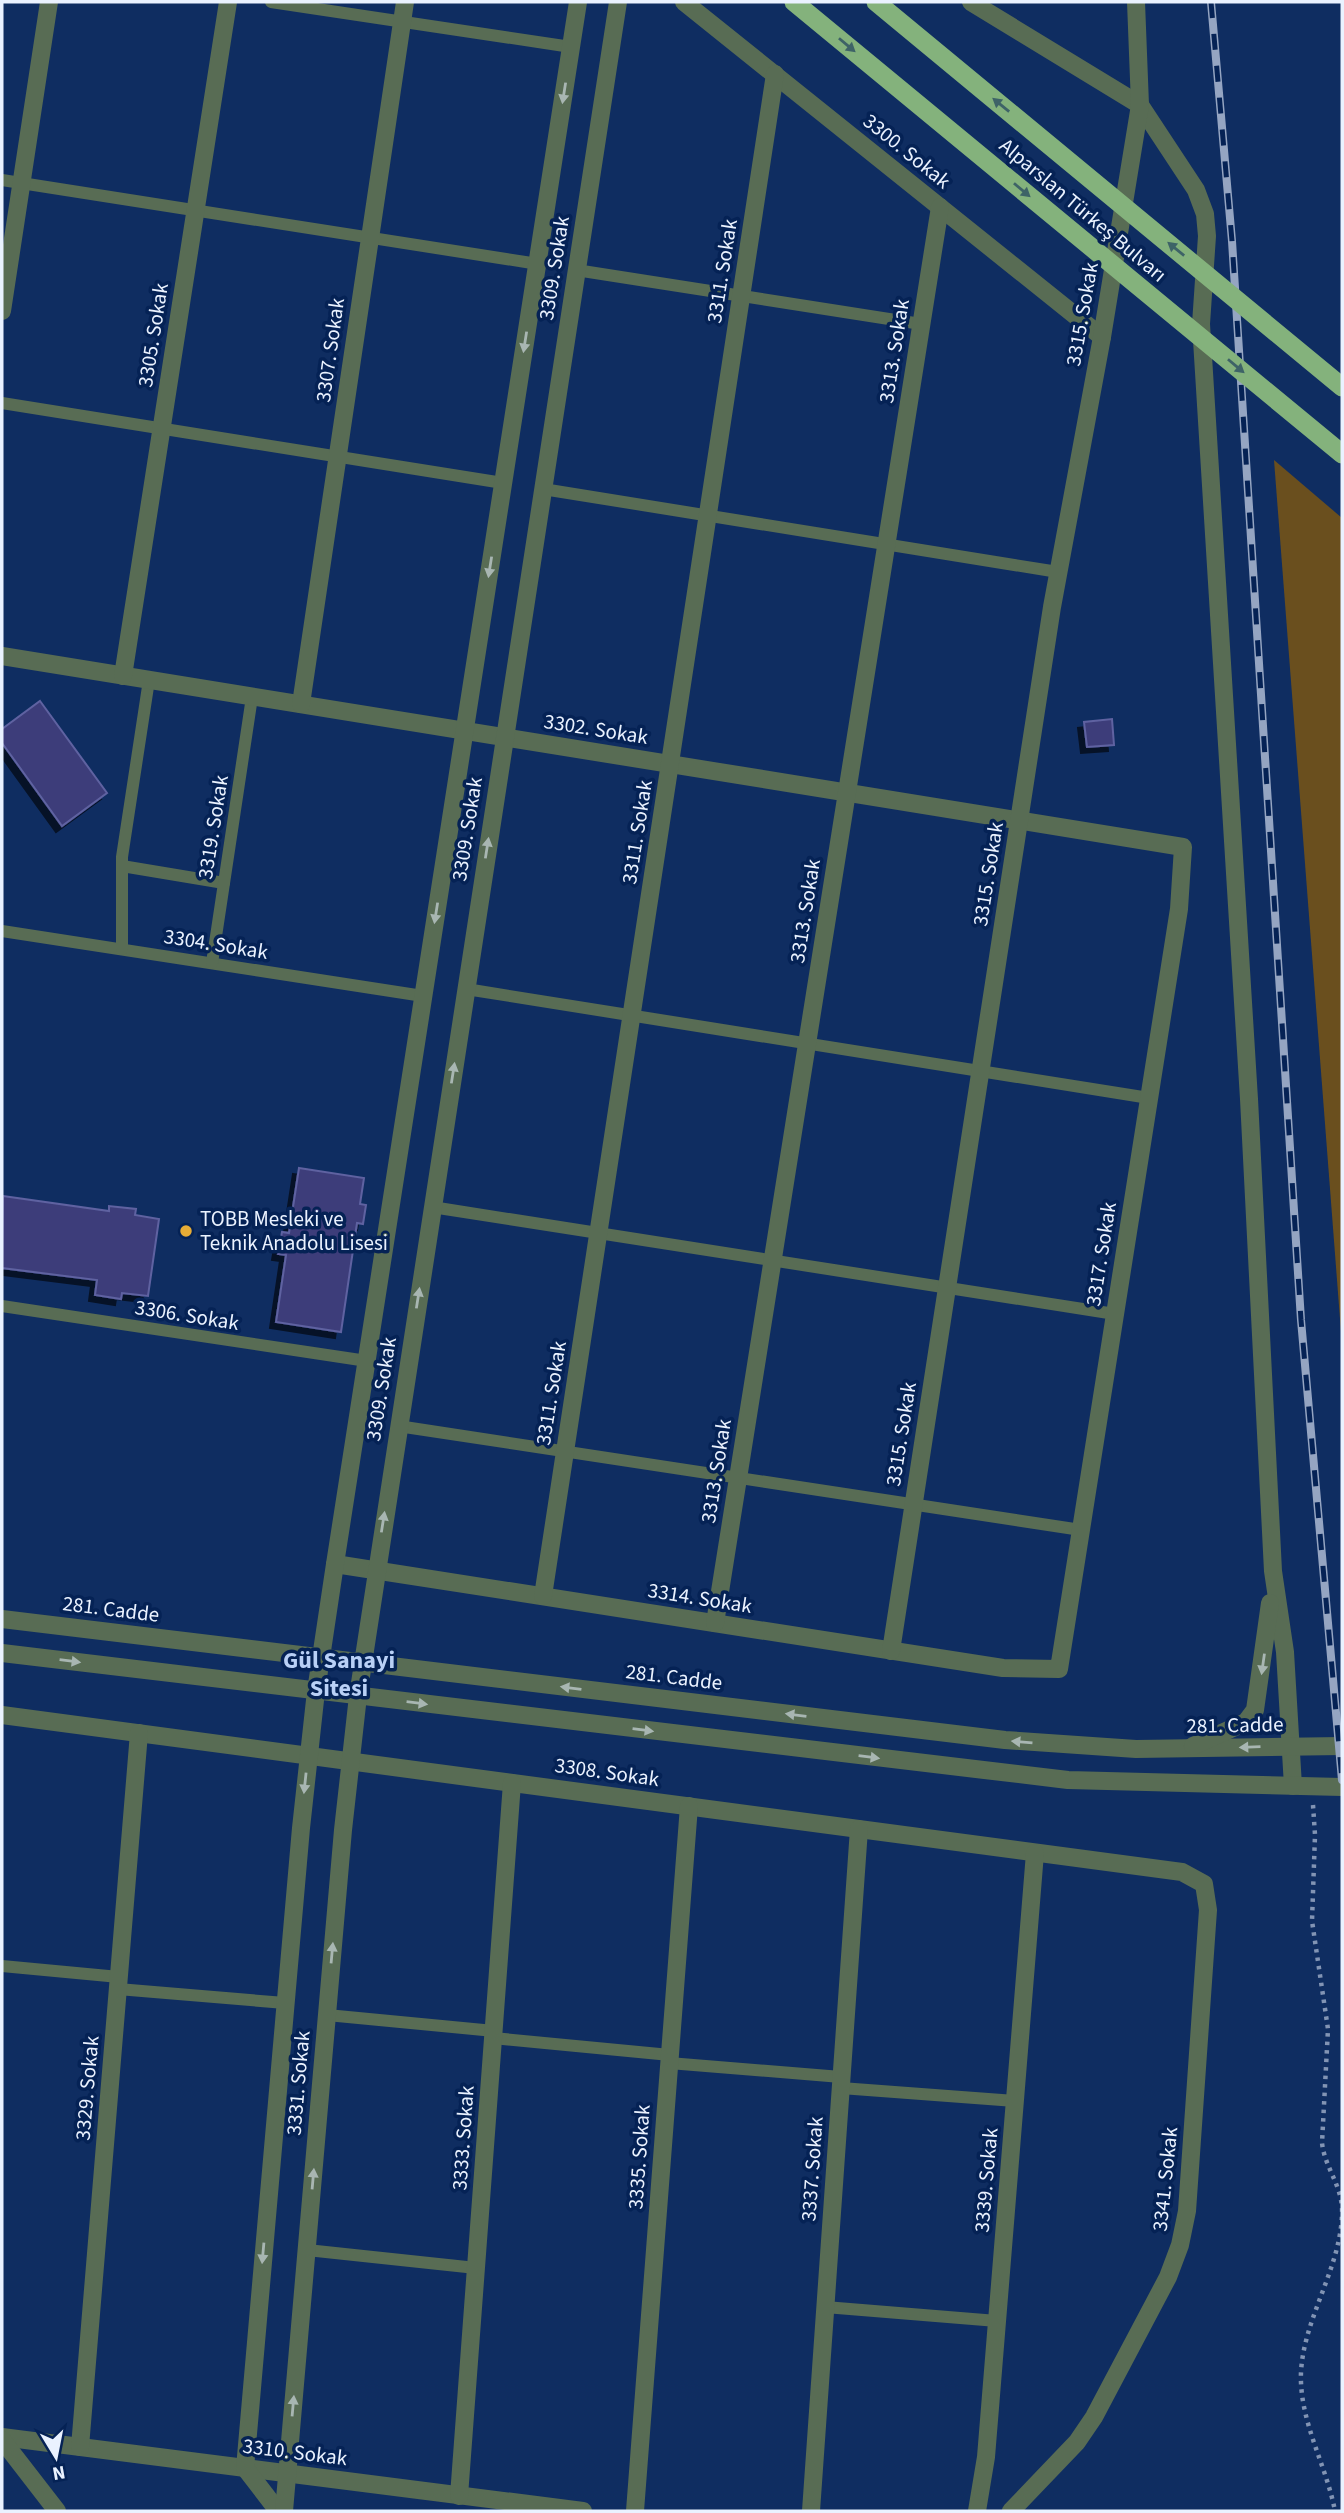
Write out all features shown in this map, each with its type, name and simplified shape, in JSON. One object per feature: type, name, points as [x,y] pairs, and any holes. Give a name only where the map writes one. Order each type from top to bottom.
[{"type":"highway","name":"Alparslan Türkeş Bulvarı","points":[[794,2],[1342,454]]},
{"type":"highway","name":"Alparslan Türkeş Bulvarı","points":[[876,2],[1342,387]]},
{"type":"street","points":[[2,311],[49,2]]},
{"type":"street","name":"3305. Sokak","points":[[123,676],[228,2]]},
{"type":"street","name":"3307. Sokak","points":[[301,704],[404,2]]},
{"type":"street","name":"3309. Sokak","points":[[316,1691],[578,2]]},
{"type":"street","name":"3309. Sokak","points":[[358,1696],[618,2]]},
{"type":"street","name":"3300. Sokak","points":[[684,2],[1102,337]]},
{"type":"street","points":[[971,2],[1140,105],[1196,190],[1206,224],[1201,324],[1249,1099],[1273,1572],[1285,1653],[1291,1746],[1302,1786]]},
{"type":"street","name":"3315. Sokak","points":[[891,1651],[1058,572],[1102,337],[1140,105],[1136,2]]},
{"type":"street","name":"3311. Sokak","points":[[543,1596],[775,74]]},
{"type":"street","name":"3313. Sokak","points":[[715,1623],[940,206]]},
{"type":"street","name":"3302. Sokak","points":[[2,656],[1183,846]]},
{"type":"street","name":"3317. Sokak","points":[[1059,1669],[1182,888],[1183,846]]},
{"type":"street","name":"3314. Sokak","points":[[335,1564],[1003,1668],[1059,1669]]},
{"type":"street","points":[[1185,1749],[1246,1722],[1255,1710],[1268,1629],[1273,1572]]},
{"type":"street","name":"281. Cadde","points":[[2,1619],[1005,1740],[1072,1746],[1185,1749],[1342,1746]]},
{"type":"street","points":[[2,1653],[1068,1780],[1342,1787]]},
{"type":"street","name":"3331. Sokak","points":[[245,2468],[285,2003],[316,1691]]},
{"type":"street","name":"3331. Sokak","points":[[284,2511],[358,1696]]},
{"type":"street","name":"3308. Sokak","points":[[2,1714],[1182,1872],[1204,1884]]},
{"type":"street","name":"3329. Sokak","points":[[80,2447],[139,1733]]},
{"type":"street","name":"3333. Sokak","points":[[459,2496],[512,1783]]},
{"type":"street","name":"3335. Sokak","points":[[635,2511],[689,1806]]},
{"type":"street","name":"3337. Sokak","points":[[811,2511],[859,1829]]},
{"type":"street","name":"3339. Sokak","points":[[978,2511],[986,2457],[1035,1853]]},
{"type":"street","name":"3341. Sokak","points":[[1012,2511],[1077,2442],[1094,2417],[1168,2277],[1180,2245],[1187,2211],[1206,1937],[1208,1896],[1204,1884]]},
{"type":"street","points":[[2,2439],[57,2511]]},
{"type":"street","name":"3310. Sokak","points":[[2,2439],[459,2496],[501,2506],[583,2511]]},
{"type":"street","points":[[245,2468],[278,2511]]},
{"type":"lane","points":[[271,2],[571,47]]},
{"type":"lane","points":[[2,180],[538,264]]},
{"type":"lane","points":[[576,270],[921,324]]},
{"type":"lane","points":[[2,403],[503,483]]},
{"type":"lane","points":[[543,489],[1058,572]]},
{"type":"lane","points":[[122,949],[122,866],[149,680]]},
{"type":"lane","name":"3319. Sokak","points":[[212,963],[252,697]]},
{"type":"lane","points":[[122,866],[224,883]]},
{"type":"lane","name":"3304. Sokak","points":[[2,931],[423,996]]},
{"type":"lane","points":[[466,989],[1149,1098]]},
{"type":"lane","points":[[432,1207],[1115,1314]]},
{"type":"lane","name":"3306. Sokak","points":[[2,1306],[366,1362]]},
{"type":"lane","points":[[398,1426],[1081,1530]]},
{"type":"lane","points":[[2,1966],[285,2003]]},
{"type":"lane","points":[[327,2015],[841,2082],[1015,2101]]},
{"type":"lane","points":[[307,2250],[476,2268]]},
{"type":"lane","points":[[825,2307],[997,2321]]},
{"type":"path","points":[[1302,1786],[1315,1819],[1312,1921],[1328,2029],[1323,2157],[1342,2194],[1342,2215],[1338,2245],[1305,2344],[1301,2373],[1310,2432],[1331,2488],[1335,2511]]},
{"type":"shaded area","points":[[1274,460],[1342,518],[1342,1345]]},
{"type":"building","points":[[40,701],[107,793],[62,826],[2,743],[2,729]]},
{"type":"building","points":[[1112,719],[1114,745],[1087,747],[1084,722]]},
{"type":"building","points":[[299,1168],[364,1178],[360,1204],[366,1205],[363,1224],[357,1223],[341,1332],[276,1322],[286,1255],[278,1254],[282,1232],[289,1233]]},
{"type":"building","points":[[3,1196],[109,1211],[109,1206],[136,1209],[135,1215],[159,1219],[148,1296],[122,1293],[121,1299],[95,1295],[97,1280],[2,1268]]},
{"type":"railway","points":[[1211,2],[1232,241],[1301,1320],[1342,1780]]},
{"type":"place","name":"TOBB Mesleki ve Teknik Anadolu Lisesi","points":[[186,1231]]},
{"type":"district","name":"Gül Sanayi Sitesi","points":[[339,1674]]}]
